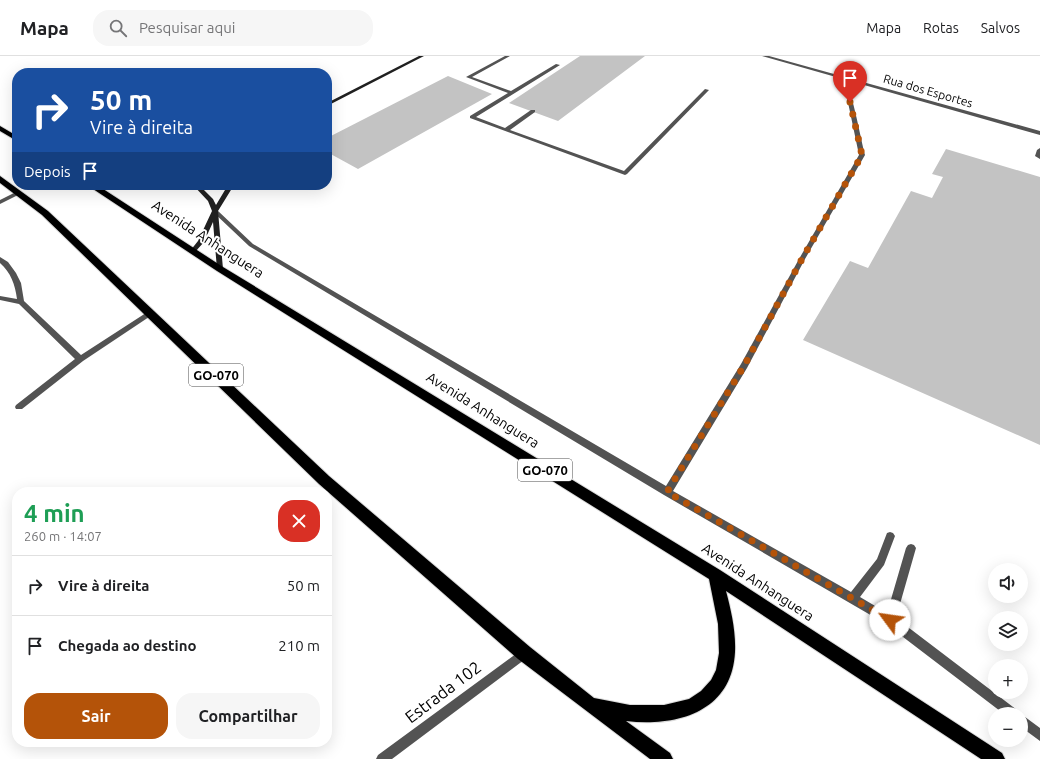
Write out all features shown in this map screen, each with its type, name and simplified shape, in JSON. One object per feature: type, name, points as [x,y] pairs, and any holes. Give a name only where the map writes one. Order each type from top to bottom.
[{"type":"highway","points":[[0,128],[12,136]]},
{"type":"highway","name":"GO-070","points":[[0,179],[12,188]]},
{"type":"highway","name":"GO-070","points":[[14,190],[44,213],[151,313],[324,480],[524,653],[589,704],[664,759]]},
{"type":"highway","name":"Avenida Anhanguera","points":[[99,190],[220,269],[715,575],[996,759]]},
{"type":"highway","points":[[589,704],[630,713],[674,712],[702,702],[711,694],[722,675],[727,654],[724,621],[715,575]]},
{"type":"street","points":[[332,101],[422,56]]},
{"type":"street","points":[[508,56],[468,77],[511,93]]},
{"type":"street","name":"Rua dos Esportes","points":[[764,56],[1040,133]]},
{"type":"street","points":[[558,66],[472,116],[506,130],[625,173],[707,90]]},
{"type":"street","points":[[667,492],[744,366],[802,259],[862,155],[847,88],[842,77]]},
{"type":"street","points":[[506,130],[533,112]]},
{"type":"street","points":[[1040,150],[1038,156],[1040,156]]},
{"type":"street","points":[[201,190],[211,200],[215,211],[220,269]]},
{"type":"street","points":[[193,252],[201,242],[215,211],[228,190]]},
{"type":"street","points":[[0,202],[18,193]]},
{"type":"street","points":[[215,211],[251,245],[667,492],[890,620],[1004,707]]},
{"type":"street","points":[[0,260],[11,269],[18,282],[21,302]]},
{"type":"street","points":[[0,298],[21,302],[80,359]]},
{"type":"street","points":[[19,407],[80,359],[151,313]]},
{"type":"street","points":[[854,598],[881,562],[890,536]]},
{"type":"street","points":[[890,620],[912,548]]},
{"type":"street","name":"Estrada 102","points":[[382,759],[524,653]]},
{"type":"street","points":[[1028,726],[1040,735]]},
{"type":"building","points":[[580,56],[645,56],[558,121],[509,103]]},
{"type":"building","points":[[448,76],[492,94],[358,169],[332,155],[332,135]]},
{"type":"building","points":[[946,149],[1040,177],[1040,445],[803,340],[850,261],[868,268],[911,191],[932,198],[943,177],[932,174]]},
{"type":"route","points":[[850,102],[862,155],[802,259],[744,366],[667,492],[890,620]]}]
